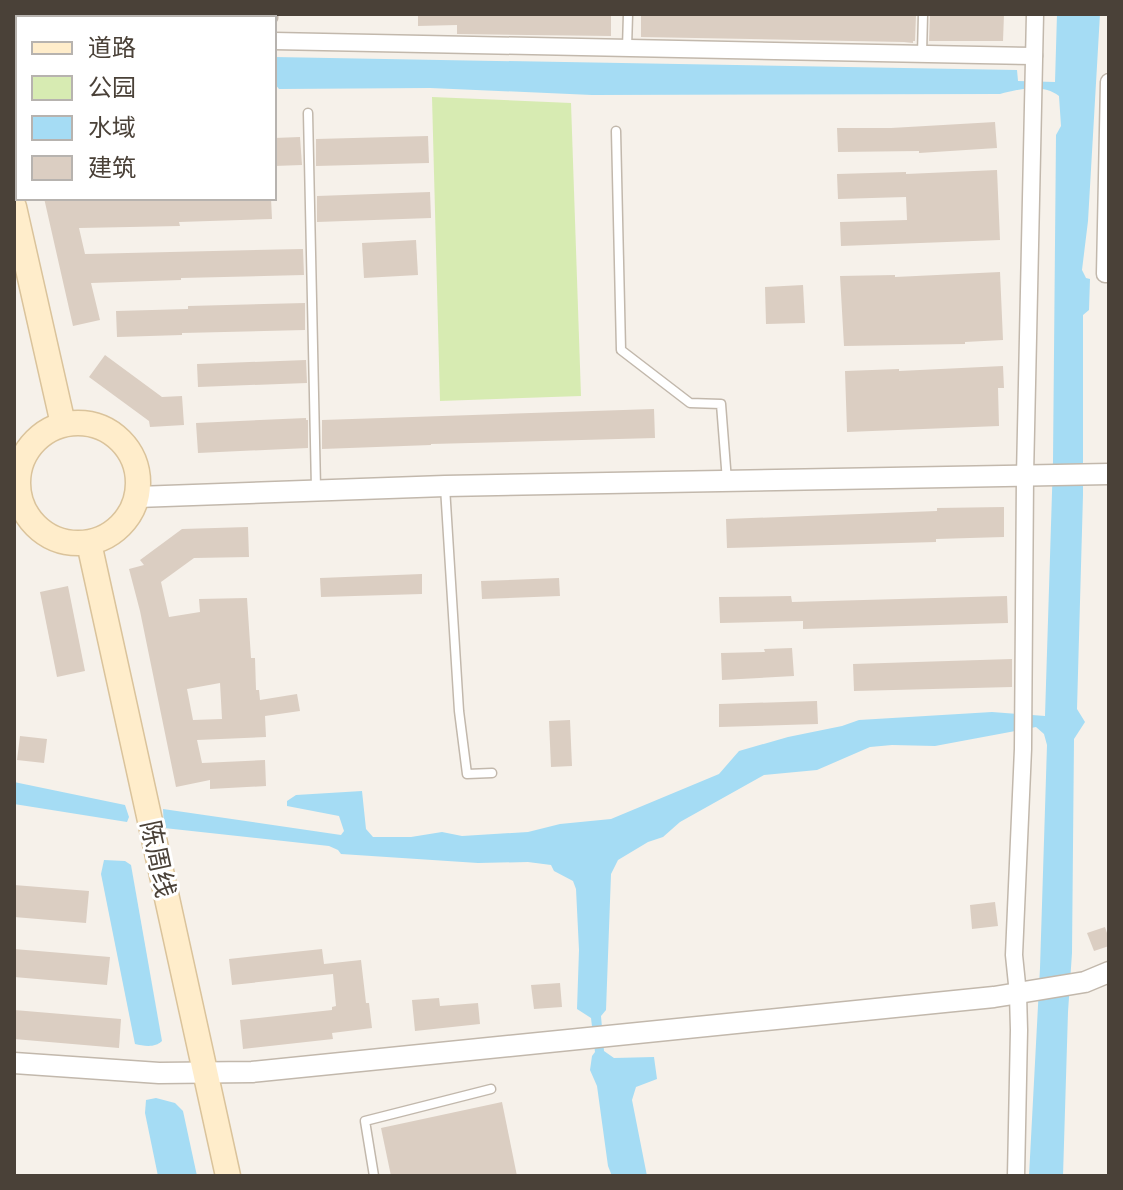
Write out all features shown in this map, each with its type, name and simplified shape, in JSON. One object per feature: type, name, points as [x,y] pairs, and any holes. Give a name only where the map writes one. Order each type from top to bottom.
[{"type":"main road","points":[[14,207],[63,424]]},
{"type":"main road","points":[[84,422],[104,428],[121,440],[133,457],[139,477],[137,497],[127,518],[110,534],[89,543],[66,542],[45,534],[21,516],[18,471],[21,450],[44,432],[63,424],[84,422]]},
{"type":"main road","name":"陈周线","points":[[89,543],[228,1176]]},
{"type":"street","points":[[1016,1176],[1023,993],[1014,955],[1031,476],[1035,14]]},
{"type":"street","points":[[276,41],[1034,56]]},
{"type":"street","points":[[1109,82],[1104,237],[1105,274],[1109,274]]},
{"type":"street","points":[[137,497],[445,486],[1099,474]]},
{"type":"street","points":[[14,1063],[159,1073],[252,1072],[1023,993],[1085,982],[1109,972]]},
{"type":"lane","points":[[627,48],[628,14]]},
{"type":"lane","points":[[922,54],[923,14]]},
{"type":"lane","points":[[308,113],[316,490]]},
{"type":"lane","points":[[616,131],[621,350],[690,403],[721,404],[727,481]]},
{"type":"lane","points":[[445,486],[459,711],[467,774],[492,773]]},
{"type":"lane","points":[[374,1176],[365,1121],[491,1089]]},
{"type":"green space","points":[[432,97],[571,103],[581,396],[440,401]]},
{"type":"water","points":[[1057,14],[1100,14],[1088,221],[1082,270],[1090,279],[1089,310],[1083,315],[1083,495],[1077,709],[1085,722],[1074,739],[1072,953],[1063,1176],[1029,1176],[1047,745],[1044,734],[1036,727],[935,746],[870,747],[817,770],[764,775],[680,822],[663,837],[618,860],[611,874],[606,1010],[601,1016],[604,1051],[614,1058],[654,1057],[657,1079],[636,1087],[632,1100],[647,1176],[612,1176],[597,1086],[590,1070],[595,1052],[591,1018],[577,1009],[579,950],[573,881],[554,871],[551,865],[528,862],[478,863],[341,854],[329,846],[164,828],[163,809],[341,835],[344,831],[339,816],[287,806],[287,801],[296,795],[362,791],[366,829],[373,837],[411,837],[442,832],[462,836],[528,832],[560,824],[611,819],[719,774],[739,751],[859,720],[992,712],[1045,716],[1053,461],[1056,135],[1061,126],[1059,96],[1031,88],[1000,94],[592,95],[430,88],[279,89],[276,85],[276,57],[1017,70],[1018,81],[1055,82]]},
{"type":"water","points":[[14,782],[125,805],[129,817],[127,822],[14,804]]},
{"type":"water","points":[[104,860],[125,861],[131,865],[162,1041],[156,1045],[135,1044],[101,874]]},
{"type":"water","points":[[156,1098],[175,1103],[183,1111],[197,1176],[158,1176],[145,1113],[146,1100]]},
{"type":"building","points":[[418,14],[611,14],[611,36],[457,34],[457,25],[418,26]]},
{"type":"building","points":[[641,14],[916,15],[915,41],[641,37]]},
{"type":"building","points":[[930,14],[1004,14],[1003,41],[929,41]]},
{"type":"building","points":[[995,122],[997,148],[919,153],[838,152],[837,128]]},
{"type":"building","points":[[428,136],[429,163],[316,166],[316,139]]},
{"type":"building","points":[[300,137],[302,165],[276,166],[276,138]]},
{"type":"building","points":[[997,170],[1000,240],[841,246],[840,222],[907,220],[906,197],[838,199],[837,174]]},
{"type":"building","points":[[430,192],[431,218],[317,222],[317,196]]},
{"type":"building","points":[[44,200],[271,200],[272,219],[179,222],[180,226],[79,228],[85,254],[303,249],[304,275],[91,283],[100,320],[73,326]]},
{"type":"building","points":[[416,240],[418,275],[364,278],[362,243]]},
{"type":"building","points":[[1000,272],[1003,340],[965,344],[844,346],[840,276]]},
{"type":"building","points":[[803,285],[805,323],[766,324],[765,287]]},
{"type":"building","points":[[305,303],[305,330],[117,337],[116,311]]},
{"type":"building","points":[[105,355],[162,397],[182,396],[184,425],[150,427],[149,421],[89,377]]},
{"type":"building","points":[[306,360],[307,383],[198,387],[197,364]]},
{"type":"building","points":[[1003,366],[1004,388],[998,388],[999,426],[847,432],[845,371]]},
{"type":"building","points":[[654,409],[655,438],[322,449],[322,420]]},
{"type":"building","points":[[306,418],[308,448],[198,453],[196,423]]},
{"type":"building","points":[[1004,507],[1004,537],[727,548],[726,519]]},
{"type":"building","points":[[248,527],[249,557],[194,558],[161,582],[169,617],[200,612],[199,599],[247,598],[251,658],[255,658],[256,690],[259,690],[260,700],[297,694],[300,711],[265,716],[266,737],[197,740],[202,763],[265,760],[266,786],[210,789],[210,780],[176,787],[129,569],[144,565],[140,560],[182,529]],"holes":[[[220,683],[222,719],[193,720],[187,689]]]},
{"type":"building","points":[[422,574],[422,594],[321,597],[320,578]]},
{"type":"building","points":[[559,578],[560,596],[482,599],[481,581]]},
{"type":"building","points":[[68,586],[85,671],[57,677],[40,592]]},
{"type":"building","points":[[791,596],[792,602],[1007,596],[1008,623],[803,629],[803,621],[720,623],[719,597]]},
{"type":"building","points":[[792,648],[794,676],[722,680],[721,653]]},
{"type":"building","points":[[1012,659],[1012,687],[854,691],[853,664]]},
{"type":"building","points":[[817,701],[818,724],[719,727],[719,704]]},
{"type":"building","points":[[570,720],[572,766],[551,767],[549,721]]},
{"type":"building","points":[[20,736],[47,739],[44,763],[17,760]]},
{"type":"building","points":[[14,885],[89,891],[86,923],[14,917]]},
{"type":"building","points":[[995,902],[998,926],[972,929],[970,905]]},
{"type":"building","points":[[1105,927],[1109,946],[1094,951],[1087,933]]},
{"type":"building","points":[[14,949],[110,957],[107,985],[14,977]]},
{"type":"building","points":[[322,949],[324,964],[361,960],[372,1028],[332,1033],[333,1039],[243,1049],[240,1020],[332,1010],[336,1006],[333,974],[232,985],[229,959]]},
{"type":"building","points":[[560,983],[562,1007],[534,1009],[531,985]]},
{"type":"building","points":[[439,998],[440,1006],[478,1003],[480,1024],[415,1031],[412,1000]]},
{"type":"building","points":[[14,1010],[121,1019],[119,1048],[14,1039]]},
{"type":"building","points":[[502,1102],[517,1176],[391,1176],[381,1128]]}]
